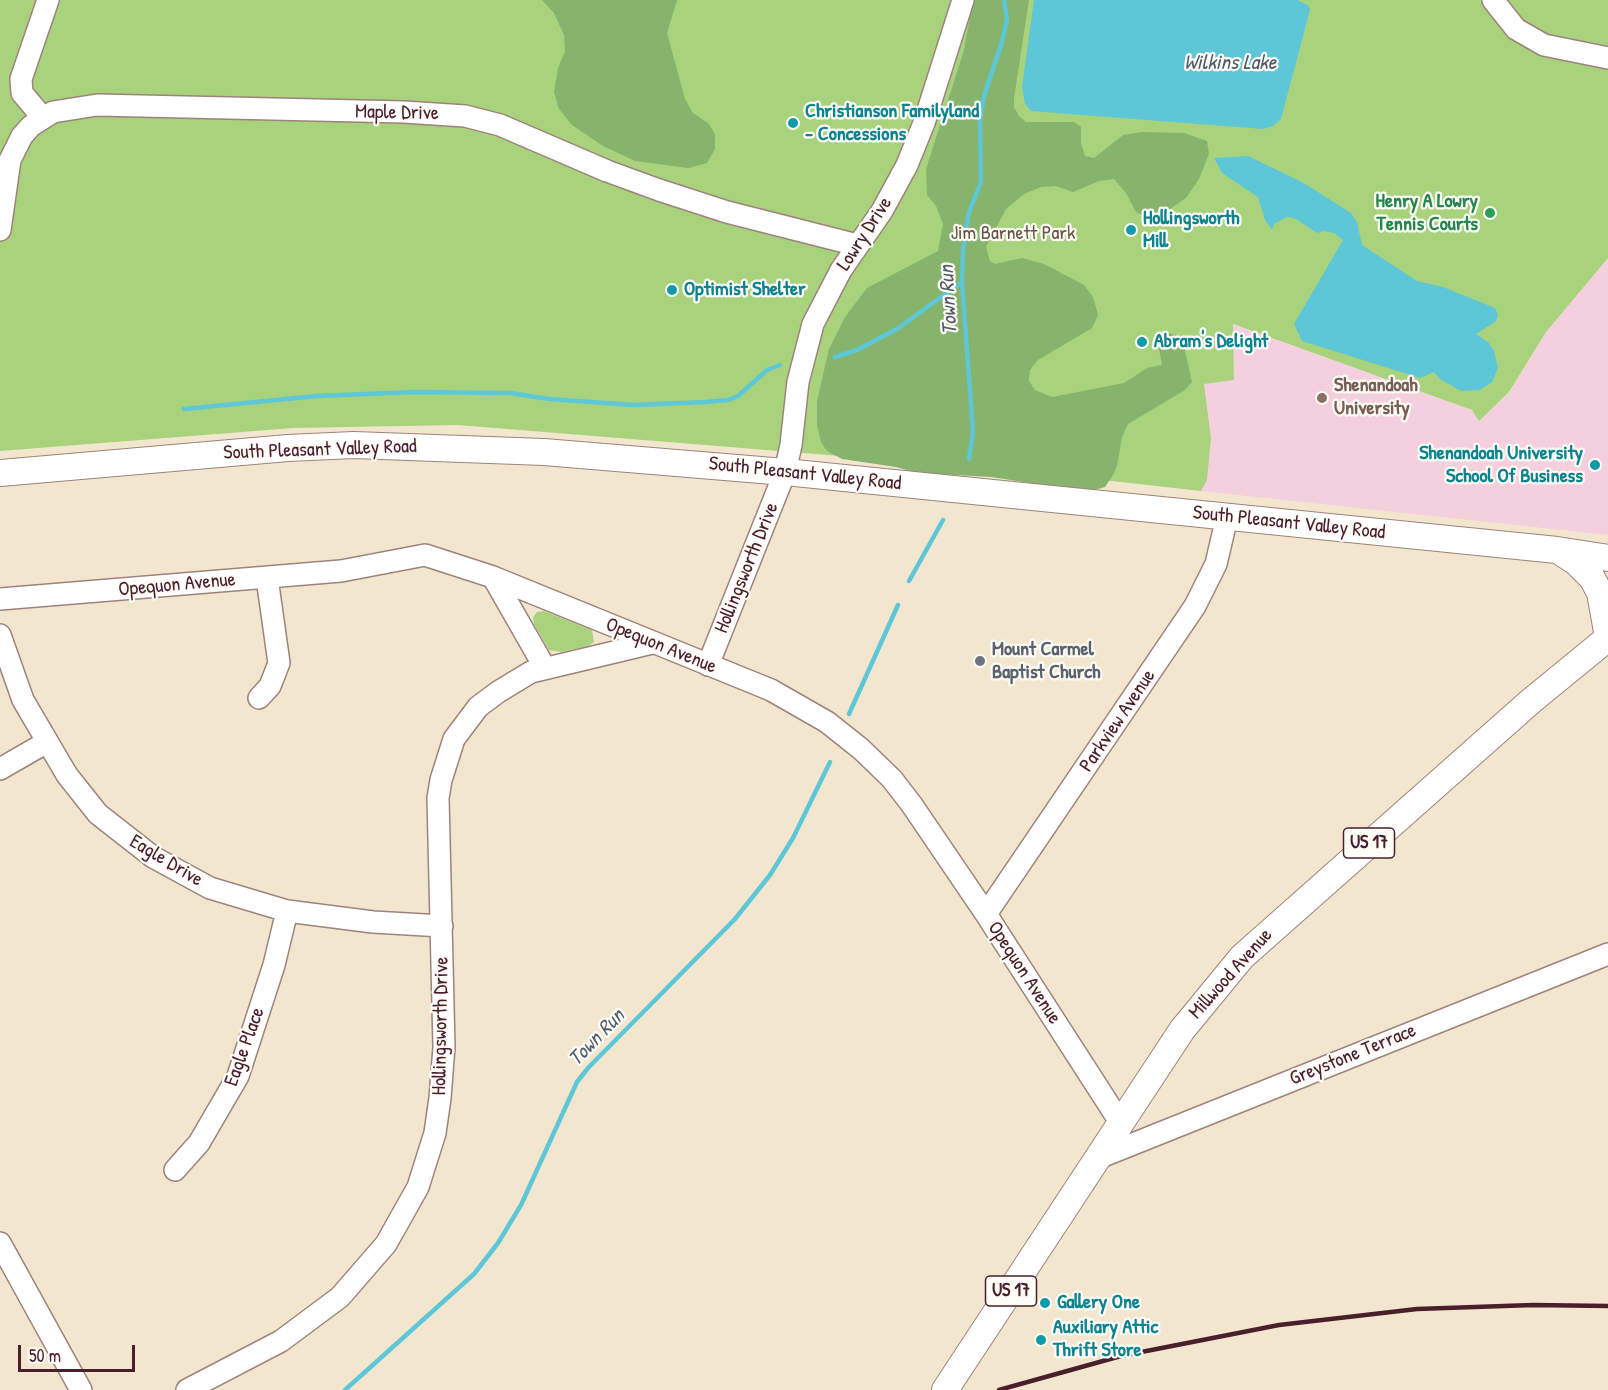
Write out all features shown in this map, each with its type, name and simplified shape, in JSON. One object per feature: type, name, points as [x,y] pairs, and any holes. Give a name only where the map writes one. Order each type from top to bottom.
[{"type":"main road","name":"South Pleasant Valley Road","points":[[0,473],[288,448],[354,445],[544,452],[785,472],[1557,550],[1608,558]]},
{"type":"main road","points":[[1557,550],[1576,562],[1592,578],[1600,593],[1608,638]]},
{"type":"main road","name":"Millwood Avenue","points":[[945,1390],[1182,1030],[1242,957],[1531,701],[1608,638]]},
{"type":"street","points":[[43,118],[22,93],[21,79],[48,0]]},
{"type":"street","name":"Lowry Drive","points":[[785,472],[804,352],[820,307],[857,245],[882,211],[907,165],[924,123],[963,0]]},
{"type":"street","points":[[1493,0],[1516,29],[1544,45],[1608,58]]},
{"type":"street","name":"Maple Drive","points":[[0,230],[5,186],[15,147],[31,126],[63,109],[97,105],[404,112],[465,116],[500,125],[659,190],[727,212],[857,245]]},
{"type":"street","name":"Hollingsworth Drive","points":[[708,665],[785,472]]},
{"type":"street","name":"Parkview Avenue","points":[[986,914],[1195,606],[1216,564],[1227,517]]},
{"type":"street","name":"Opequon Avenue","points":[[0,600],[341,572],[417,555],[440,558],[493,577],[771,690],[803,706],[861,749],[892,779],[986,914],[1120,1122]]},
{"type":"street","points":[[493,577],[544,668]]},
{"type":"street","points":[[259,698],[270,686],[279,663],[267,578]]},
{"type":"street","name":"Eagle Drive","points":[[0,635],[12,674],[67,775],[98,814],[153,857],[210,888],[287,911],[373,922],[442,926]]},
{"type":"street","name":"Hollingsworth Drive","points":[[187,1390],[281,1341],[340,1297],[367,1268],[402,1219],[426,1166],[440,1098],[444,1047],[438,798],[441,780],[454,739],[478,707],[531,672],[652,643]]},
{"type":"street","points":[[0,769],[47,742]]},
{"type":"street","name":"Eagle Place","points":[[175,1170],[198,1143],[238,1076],[270,976],[287,911]]},
{"type":"street","name":"Greystone Terrace","points":[[1098,1158],[1608,954]]},
{"type":"street","points":[[0,1243],[81,1390]]},
{"type":"shaded area","name":"Shenandoah University","points":[[1608,258],[1608,535],[1201,491],[1207,480],[1211,438],[1204,383],[1234,380],[1232,324],[1472,410],[1479,420],[1509,393],[1546,332]]},
{"type":"green space","name":"Jim Barnett Park","points":[[0,0],[1608,0],[1608,258],[1546,332],[1509,392],[1479,421],[1472,410],[1233,324],[1234,380],[1204,384],[1211,438],[1207,480],[1201,491],[1014,470],[458,425],[293,428],[0,451]]},
{"type":"green space","points":[[542,0],[677,0],[667,33],[685,99],[693,113],[708,123],[715,134],[715,149],[707,163],[688,168],[635,161],[603,146],[572,125],[559,109],[554,92],[558,68],[565,51],[564,35],[554,13]]},
{"type":"green space","points":[[973,0],[1029,0],[1014,98],[1014,107],[1026,122],[1074,122],[1081,127],[1081,143],[1085,156],[1094,158],[1123,135],[1142,132],[1184,133],[1207,141],[1209,154],[1199,179],[1186,198],[1167,211],[1148,218],[1136,212],[1126,193],[1114,179],[1099,181],[1073,192],[1056,186],[1041,187],[1024,194],[1006,209],[986,247],[990,261],[995,264],[1022,258],[1044,264],[1084,285],[1093,297],[1098,315],[1092,328],[1038,360],[1030,370],[1029,381],[1035,390],[1052,397],[1124,383],[1147,368],[1162,365],[1157,338],[1165,332],[1175,335],[1184,346],[1192,382],[1185,390],[1128,424],[1122,437],[1117,466],[1113,475],[1105,487],[1088,492],[991,477],[917,473],[896,467],[842,459],[827,451],[821,442],[817,425],[817,401],[829,349],[845,317],[867,288],[938,251],[943,224],[936,206],[927,195],[926,169],[964,50]]},
{"type":"green space","points":[[544,611],[592,630],[594,642],[588,646],[562,652],[549,650],[534,624],[533,617],[537,612]]},
{"type":"water","name":"Wilkins Lake","points":[[1034,0],[1297,0],[1308,5],[1310,10],[1281,119],[1273,126],[1263,129],[1031,111],[1025,104],[1022,87]]},
{"type":"water","points":[[1248,156],[1302,182],[1351,213],[1357,222],[1362,245],[1417,281],[1443,287],[1495,308],[1498,315],[1496,321],[1476,334],[1489,343],[1494,351],[1498,368],[1492,382],[1480,390],[1461,391],[1440,379],[1434,372],[1420,378],[1302,341],[1294,324],[1343,240],[1334,233],[1324,231],[1317,233],[1296,219],[1287,217],[1274,224],[1272,230],[1265,220],[1258,197],[1222,173],[1214,158]]},
{"type":"waterway","name":"Town Run","points":[[969,459],[973,432],[962,282],[963,250],[969,212],[981,182],[980,120],[984,96],[1007,20],[1004,0]]},
{"type":"waterway","points":[[835,357],[857,350],[897,329],[962,282]]},
{"type":"waterway","points":[[184,409],[317,396],[414,392],[510,393],[549,399],[633,405],[706,402],[728,400],[738,396],[767,370],[780,365]]},
{"type":"waterway","name":"Town Run","points":[[909,581],[943,520]]},
{"type":"waterway","name":"Town Run","points":[[849,714],[898,605]]},
{"type":"waterway","name":"Town Run","points":[[345,1390],[474,1274],[498,1243],[521,1205],[577,1082],[588,1068],[735,919],[770,875],[793,838],[830,762]]},
{"type":"railway","points":[[999,1390],[1121,1356],[1279,1325],[1417,1309],[1533,1305],[1608,1306]]},
{"type":"place","name":"Christianson Familyland - Concessions","points":[[793,123]]},
{"type":"place","name":"Henry A Lowry Tennis Courts","points":[[1490,213]]},
{"type":"place","name":"Hollingsworth Mill","points":[[1131,230]]},
{"type":"place","name":"Optimist Shelter","points":[[672,290]]},
{"type":"place","name":"Abram's Delight","points":[[1142,342]]},
{"type":"place","name":"Shenandoah University","points":[[1322,398]]},
{"type":"place","name":"Shenandoah University School Of Business","points":[[1595,465]]},
{"type":"place","name":"Mount Carmel Baptist Church","points":[[980,661]]},
{"type":"place","name":"Gallery One","points":[[1045,1303]]},
{"type":"place","name":"Auxiliary Attic Thrift Store","points":[[1041,1340]]}]
